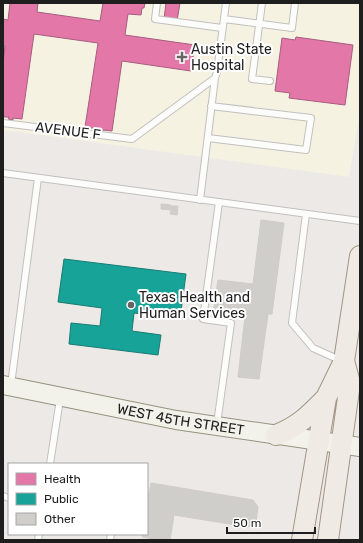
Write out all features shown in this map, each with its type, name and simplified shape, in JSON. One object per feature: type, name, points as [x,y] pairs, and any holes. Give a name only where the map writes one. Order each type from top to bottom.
[{"type":"main road","points":[[302,540],[326,398],[344,361],[359,269]]},
{"type":"main road","points":[[328,540],[351,446],[355,389],[344,361]]},
{"type":"main road","name":"WEST 45TH STREET","points":[[7,386],[216,426],[351,446]]},
{"type":"main road","points":[[276,435],[297,425],[326,398]]},
{"type":"lane","points":[[157,3],[155,19],[222,28]]},
{"type":"lane","points":[[200,200],[211,106],[226,3]]},
{"type":"lane","points":[[262,3],[252,79],[270,81]]},
{"type":"lane","points":[[224,19],[292,28],[295,3]]},
{"type":"lane","name":"AVENUE F","points":[[3,123],[132,139],[215,78]]},
{"type":"lane","points":[[208,138],[306,150],[311,118],[211,106]]},
{"type":"lane","points":[[3,173],[360,221]]},
{"type":"lane","points":[[7,386],[38,178]]},
{"type":"lane","points":[[216,426],[231,323],[203,320],[219,202]]},
{"type":"lane","points":[[306,214],[292,323],[313,348],[344,361]]},
{"type":"lane","points":[[50,463],[60,397]]},
{"type":"shaded area","name":"Austin State Hospital","points":[[3,3],[360,3],[360,111],[349,177],[3,130]]},
{"type":"building: Health","points":[[10,3],[38,3],[37,12],[100,21],[103,3],[145,3],[144,8],[142,8],[141,15],[128,14],[125,35],[195,45],[193,58],[195,58],[191,71],[122,61],[112,131],[98,131],[98,129],[85,127],[98,43],[34,34],[22,119],[8,119],[9,117],[3,117],[3,63],[5,46],[3,46],[3,19],[8,20]]},
{"type":"building: Health","points":[[166,3],[180,3],[177,21],[164,19]]},
{"type":"building: Health","points":[[296,37],[353,45],[345,105],[289,98],[290,93],[275,91],[282,38],[295,40]]},
{"type":"building: Public","name":"Texas Health and Human Services","points":[[64,259],[186,274],[180,319],[134,313],[132,331],[161,335],[158,355],[69,344],[71,323],[100,326],[102,308],[58,302]]},
{"type":"building: Other","points":[[161,204],[171,205],[170,210],[161,209]]},
{"type":"building: Other","points":[[172,206],[178,206],[177,215],[170,214]]},
{"type":"building: Other","points":[[261,220],[284,223],[272,314],[268,314],[259,379],[238,377],[245,317],[213,313],[218,280],[253,284]]},
{"type":"building: Other","points":[[151,483],[253,500],[258,507],[256,522],[248,527],[174,515],[170,540],[142,537],[143,535],[148,535],[149,494]]},
{"type":"place","name":"Austin State Hospital","points":[[182,57]]},
{"type":"place","name":"Texas Health and Human Services","points":[[131,305]]}]
